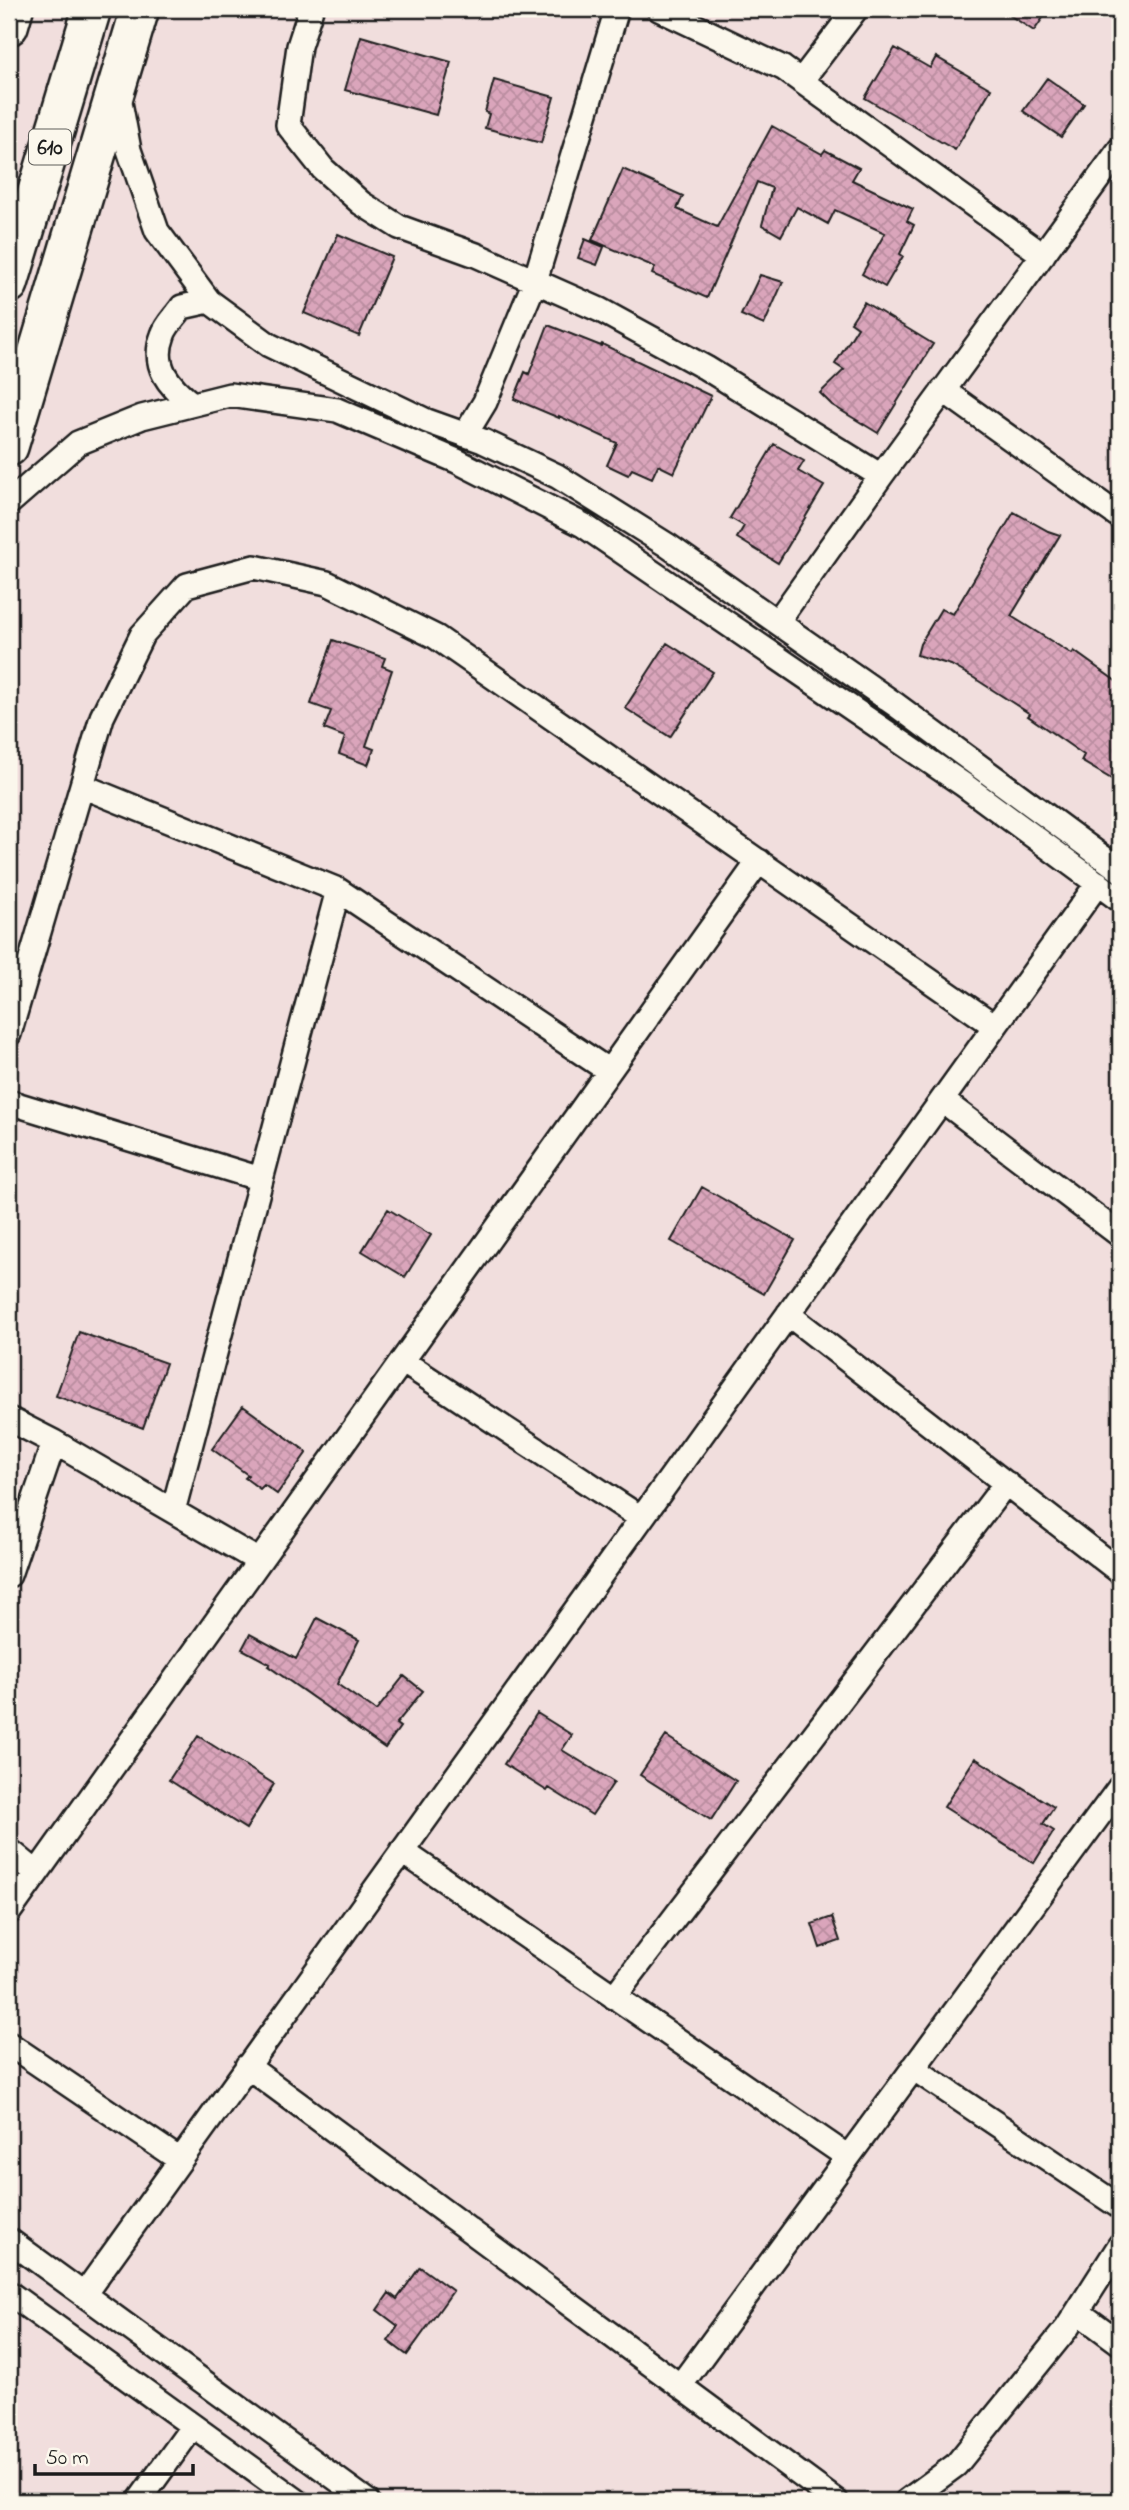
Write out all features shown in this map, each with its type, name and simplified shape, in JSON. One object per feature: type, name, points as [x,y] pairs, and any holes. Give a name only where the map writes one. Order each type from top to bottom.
[{"type":"main road","points":[[9,26],[14,9]]},
{"type":"main road","name":"610","points":[[9,284],[92,9]]},
{"type":"main road","points":[[9,447],[140,9]]},
{"type":"street","points":[[311,9],[299,46],[288,125],[323,169],[361,203],[399,227],[476,255],[600,310],[706,368],[881,476]]},
{"type":"street","points":[[465,435],[485,402],[535,281],[617,9]]},
{"type":"street","points":[[659,9],[783,68],[1042,255]]},
{"type":"street","points":[[801,81],[856,9]]},
{"type":"street","points":[[116,83],[129,150],[157,231],[209,301],[269,345],[427,421],[557,476],[667,545],[896,705],[1120,870]]},
{"type":"street","points":[[777,622],[1120,149]]},
{"type":"street","points":[[192,404],[173,389],[163,376],[159,358],[163,334],[181,307],[209,301]]},
{"type":"street","points":[[943,390],[1120,517]]},
{"type":"street","points":[[9,503],[78,443],[142,417],[230,395],[337,410],[457,461],[583,525],[964,785],[1120,900]]},
{"type":"street","points":[[9,1034],[102,717],[142,635],[187,585],[254,567],[327,583],[436,637],[995,1026]]},
{"type":"street","points":[[82,786],[338,890],[609,1071]]},
{"type":"street","points":[[9,1912],[759,861]]},
{"type":"street","points":[[85,2293],[1098,883]]},
{"type":"street","points":[[173,1511],[338,890]]},
{"type":"street","points":[[942,1100],[1120,1235]]},
{"type":"street","points":[[9,1102],[261,1179]]},
{"type":"street","points":[[789,1314],[1120,1572]]},
{"type":"street","points":[[402,1361],[641,1518]]},
{"type":"street","points":[[9,1419],[54,1441],[259,1561]]},
{"type":"street","points":[[9,1575],[54,1441]]},
{"type":"street","points":[[614,1997],[1006,1483]]},
{"type":"street","points":[[680,2386],[1120,1787]]},
{"type":"street","points":[[9,1850],[37,1873]]},
{"type":"street","points":[[402,1851],[848,2157]]},
{"type":"street","points":[[9,2044],[180,2160]]},
{"type":"street","points":[[247,2066],[836,2501]]},
{"type":"street","points":[[913,2068],[1120,2207]]},
{"type":"street","points":[[9,2240],[368,2501]]},
{"type":"street","points":[[907,2501],[956,2465],[1078,2312],[1120,2245]]},
{"type":"street","points":[[9,2293],[297,2501]]},
{"type":"street","points":[[1078,2312],[1120,2343]]},
{"type":"street","points":[[139,2501],[193,2426]]},
{"type":"building","points":[[1000,9],[1049,9],[1034,31]]},
{"type":"building","points":[[361,36],[451,62],[436,115],[345,90]]},
{"type":"building","points":[[895,48],[930,68],[936,57],[991,89],[955,150],[865,98]]},
{"type":"building","points":[[1047,78],[1084,104],[1061,137],[1023,111]]},
{"type":"building","points":[[494,80],[554,97],[541,143],[485,128],[489,114],[485,112]]},
{"type":"building","points":[[772,126],[822,154],[825,150],[859,168],[852,180],[913,209],[907,221],[914,225],[900,254],[903,256],[885,287],[862,274],[885,233],[835,210],[828,224],[797,207],[781,236],[762,225],[772,188],[757,182],[707,298],[652,274],[655,267],[592,240],[623,169],[683,196],[677,209],[717,227]]},
{"type":"building","points":[[338,234],[392,257],[359,336],[304,313]]},
{"type":"building","points":[[585,239],[604,247],[597,265],[578,258]]},
{"type":"building","points":[[760,275],[783,282],[764,325],[741,315]]},
{"type":"building","points":[[864,302],[933,344],[878,433],[832,405],[820,393],[844,370],[835,364],[858,327],[851,322]]},
{"type":"building","points":[[548,325],[601,346],[602,344],[711,396],[674,473],[658,465],[652,478],[632,469],[628,475],[607,465],[617,443],[514,399],[525,372],[529,374]]},
{"type":"building","points":[[774,444],[804,461],[798,471],[824,486],[778,563],[737,538],[744,526],[730,518]]},
{"type":"building","points":[[1014,512],[1060,535],[1011,616],[1072,654],[1074,651],[1120,684],[1120,784],[1081,761],[1084,755],[1028,716],[1030,714],[974,678],[951,665],[917,655],[920,644],[941,609],[953,614]]},
{"type":"building","points":[[333,640],[385,658],[382,666],[392,670],[366,746],[374,749],[368,765],[339,754],[345,737],[324,729],[331,711],[311,704]]},
{"type":"building","points":[[667,643],[713,672],[670,737],[625,708]]},
{"type":"building","points":[[702,1187],[795,1240],[764,1294],[671,1241]]},
{"type":"building","points":[[388,1209],[431,1235],[405,1277],[362,1251]]},
{"type":"building","points":[[79,1332],[166,1363],[143,1428],[56,1396]]},
{"type":"building","points":[[243,1406],[307,1452],[277,1494],[264,1485],[260,1489],[245,1478],[248,1475],[212,1449]]},
{"type":"building","points":[[317,1618],[359,1640],[337,1684],[376,1711],[404,1676],[423,1691],[396,1724],[400,1727],[385,1748],[268,1666],[270,1664],[242,1649],[250,1634],[296,1659]]},
{"type":"building","points":[[537,1713],[572,1735],[562,1750],[614,1782],[592,1815],[504,1764]]},
{"type":"building","points":[[198,1736],[274,1784],[246,1829],[169,1780]]},
{"type":"building","points":[[666,1736],[736,1781],[711,1820],[640,1775]]},
{"type":"building","points":[[975,1758],[1054,1807],[1043,1824],[1054,1831],[1034,1863],[944,1807]]},
{"type":"building","points":[[832,1917],[840,1941],[820,1948],[812,1924]]},
{"type":"building","points":[[420,2267],[453,2291],[407,2355],[388,2341],[398,2326],[377,2310],[389,2293],[397,2299]]}]
